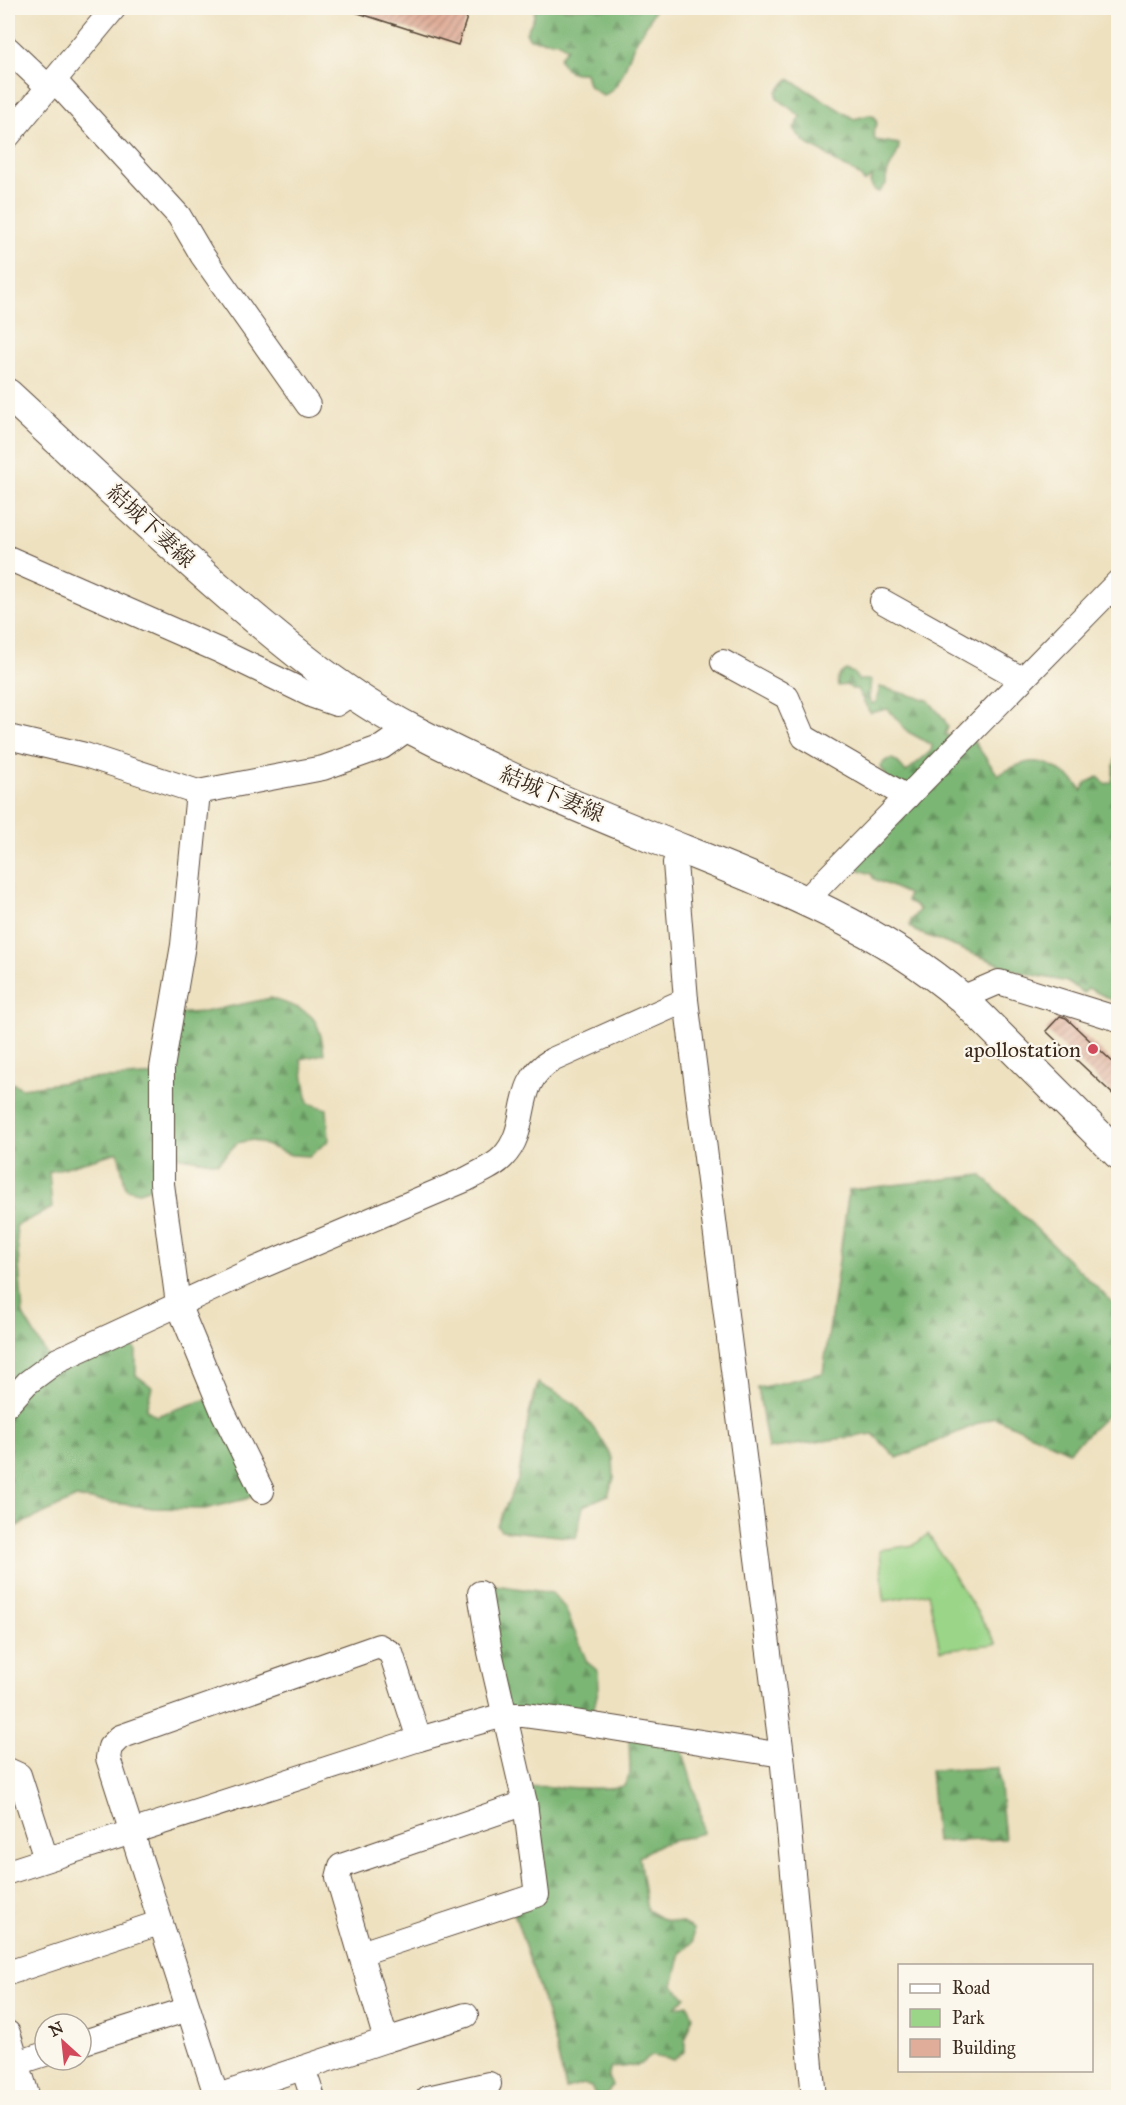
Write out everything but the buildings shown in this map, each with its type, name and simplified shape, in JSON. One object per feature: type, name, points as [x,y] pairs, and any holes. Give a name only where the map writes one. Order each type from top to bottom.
[{"type":"main road","name":"結城下妻線","points":[[8,394],[204,574],[277,637],[352,693],[409,728],[510,777],[806,900],[884,941],[937,977],[962,998],[1119,1154]]},
{"type":"street","points":[[8,136],[114,8]]},
{"type":"street","points":[[8,49],[51,84],[179,216],[202,255],[308,405]]},
{"type":"street","points":[[8,558],[218,650],[313,696],[336,704],[352,693]]},
{"type":"street","points":[[806,900],[1119,582]]},
{"type":"street","points":[[882,601],[1022,679]]},
{"type":"street","points":[[723,662],[787,697],[804,737],[907,797]]},
{"type":"street","points":[[8,737],[85,755],[198,792],[323,768],[382,747],[409,728]]},
{"type":"street","points":[[198,792],[183,945],[162,1068],[162,1184],[178,1305],[223,1412],[262,1491]]},
{"type":"street","points":[[681,848],[675,863],[686,1000],[782,1755],[814,2097]]},
{"type":"street","points":[[962,998],[999,982],[1119,1019]]},
{"type":"street","points":[[8,1404],[27,1383],[58,1360],[255,1269],[467,1179],[502,1159],[514,1140],[529,1081],[535,1072],[552,1060],[686,1000]]},
{"type":"street","points":[[361,1953],[537,1895],[525,1803],[490,1652],[480,1593]]},
{"type":"street","points":[[419,1739],[391,1653],[379,1646],[120,1737],[110,1747],[108,1758],[215,2097],[466,2015]]},
{"type":"street","points":[[8,1872],[419,1739],[504,1715],[524,1715],[569,1721],[782,1755]]},
{"type":"street","points":[[8,1770],[19,1775],[46,1859]]},
{"type":"street","points":[[386,2040],[338,1878],[341,1866],[525,1803]]},
{"type":"street","points":[[8,1973],[159,1923]]},
{"type":"street","points":[[93,2039],[188,2009]]},
{"type":"street","points":[[8,2033],[12,2064],[28,2097]]},
{"type":"street","points":[[12,2064],[33,2058]]},
{"type":"street","points":[[303,2068],[313,2097]]},
{"type":"street","points":[[428,2097],[489,2084]]},
{"type":"green space","points":[[535,8],[655,8],[634,45],[620,80],[603,96],[588,85],[585,73],[572,72],[563,66],[559,58],[567,48],[558,42],[530,39],[526,33],[534,17]]},
{"type":"green space","points":[[789,79],[854,119],[869,115],[875,117],[877,124],[873,131],[875,140],[899,144],[897,154],[887,173],[886,184],[879,192],[874,190],[870,182],[873,176],[864,182],[857,173],[840,165],[801,138],[794,128],[801,117],[777,98],[777,91]]},
{"type":"green space","points":[[846,670],[854,673],[858,680],[871,680],[869,699],[872,704],[876,702],[880,687],[928,700],[948,727],[945,735],[972,739],[998,775],[1024,763],[1039,762],[1065,774],[1076,783],[1081,791],[1087,782],[1098,777],[1106,784],[1112,782],[1115,760],[1118,756],[1118,1003],[1088,988],[1084,993],[1067,982],[1020,972],[915,931],[910,926],[911,920],[920,909],[907,901],[908,894],[874,879],[871,874],[860,870],[854,864],[892,809],[885,773],[880,767],[891,759],[906,772],[931,751],[932,745],[908,732],[888,709],[870,713],[857,689],[852,689],[847,685],[838,686],[839,676]]},
{"type":"green space","points":[[271,998],[310,1015],[319,1029],[324,1054],[301,1059],[308,1103],[327,1109],[329,1140],[310,1156],[291,1155],[253,1140],[237,1143],[218,1163],[163,1154],[162,1184],[139,1192],[126,1189],[118,1152],[49,1172],[52,1208],[16,1226],[23,1315],[52,1364],[119,1332],[136,1350],[136,1375],[152,1387],[146,1409],[156,1416],[216,1396],[262,1491],[246,1499],[205,1509],[153,1508],[76,1498],[8,1530],[8,1081],[22,1088],[89,1079],[162,1075],[170,1014],[204,1012]]},
{"type":"green space","points":[[981,1175],[1118,1308],[1118,1405],[1069,1451],[994,1417],[897,1458],[873,1434],[768,1449],[758,1388],[823,1373],[849,1190]]},
{"type":"green space","points":[[538,1383],[575,1404],[613,1458],[614,1478],[608,1495],[583,1506],[576,1538],[501,1530],[497,1525],[518,1480],[530,1410]]},
{"type":"green space","points":[[928,1534],[997,1644],[940,1650],[928,1593],[884,1601],[880,1550],[914,1545]]},
{"type":"green space","points":[[480,1583],[552,1593],[565,1608],[587,1662],[598,1671],[599,1687],[592,1716],[507,1711]]},
{"type":"green space","points":[[629,1735],[681,1746],[700,1809],[703,1833],[658,1845],[639,1856],[647,1910],[664,1920],[682,1923],[693,1929],[693,1942],[681,1952],[673,1985],[686,1997],[675,2007],[688,2005],[693,2016],[685,2038],[685,2051],[673,2060],[652,2056],[639,2065],[611,2068],[608,2077],[612,2086],[606,2095],[595,2095],[591,2087],[583,2084],[566,2089],[547,2013],[511,1904],[537,1895],[521,1787],[611,1788],[624,1786],[630,1773]]},
{"type":"green space","points":[[998,1768],[1005,1839],[936,1842],[930,1770]]},
{"type":"place","name":"apollostation","points":[[1093,1049]]}]
